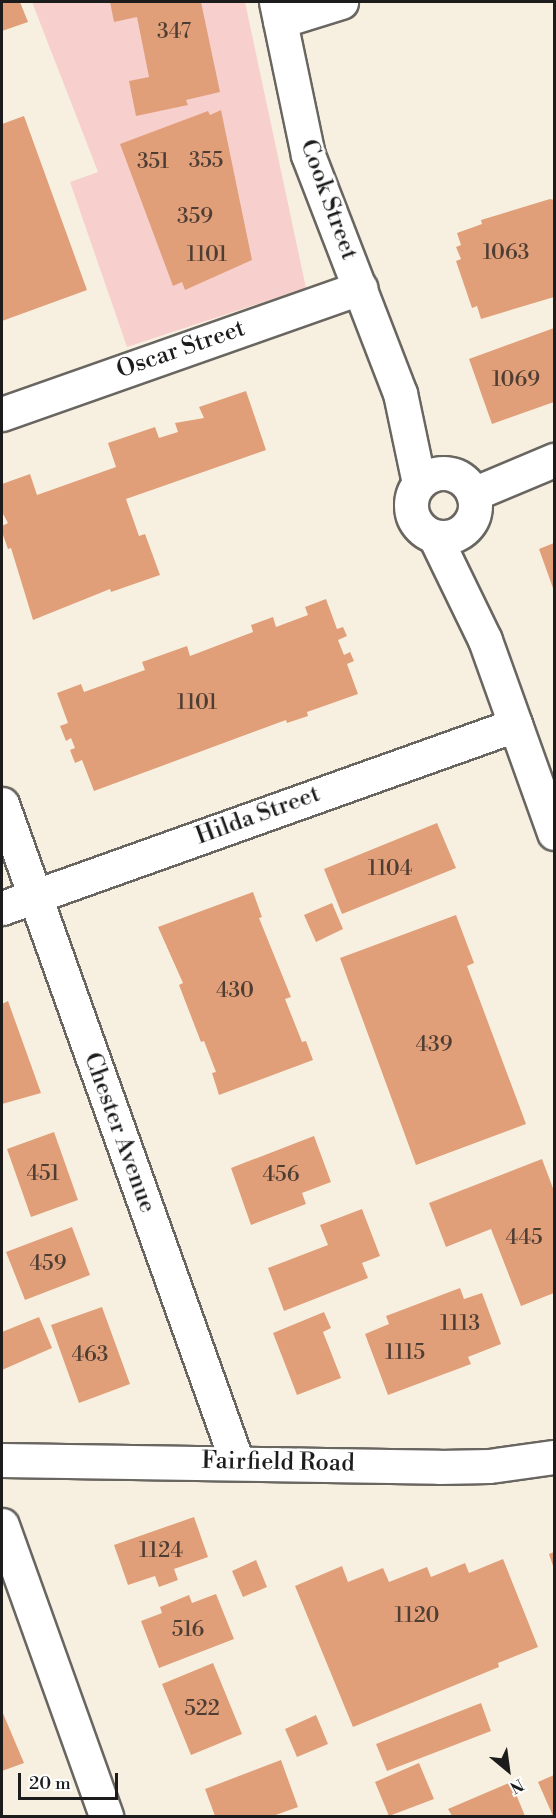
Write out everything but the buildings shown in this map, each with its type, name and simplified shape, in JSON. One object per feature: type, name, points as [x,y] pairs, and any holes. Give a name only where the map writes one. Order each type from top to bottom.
[{"type":"street","points":[[278,11],[341,2]]},
{"type":"street","name":"Cook Street","points":[[278,11],[308,155],[400,393],[418,483]]},
{"type":"street","name":"Oscar Street","points":[[2,414],[360,288]]},
{"type":"street","name":"Cook Street","points":[[400,393],[449,473]]},
{"type":"street","points":[[473,494],[555,460]]},
{"type":"street","points":[[449,473],[464,481],[473,494],[475,513],[466,528],[451,537],[435,537],[420,529],[411,515],[411,498],[418,483],[433,474],[449,473]]},
{"type":"street","points":[[466,528],[485,640]]},
{"type":"street","points":[[435,537],[485,640],[555,833]]},
{"type":"street","name":"Hilda Street","points":[[2,908],[515,725]]},
{"type":"street","name":"Chester Avenue","points":[[2,804],[237,1462]]},
{"type":"street","name":"Fairfield Road","points":[[2,1460],[449,1466],[555,1457]]},
{"type":"street","points":[[2,1525],[106,1816]]},
{"type":"shaded area","points":[[32,2],[245,2],[306,288],[127,347],[70,182],[98,172]]}]
